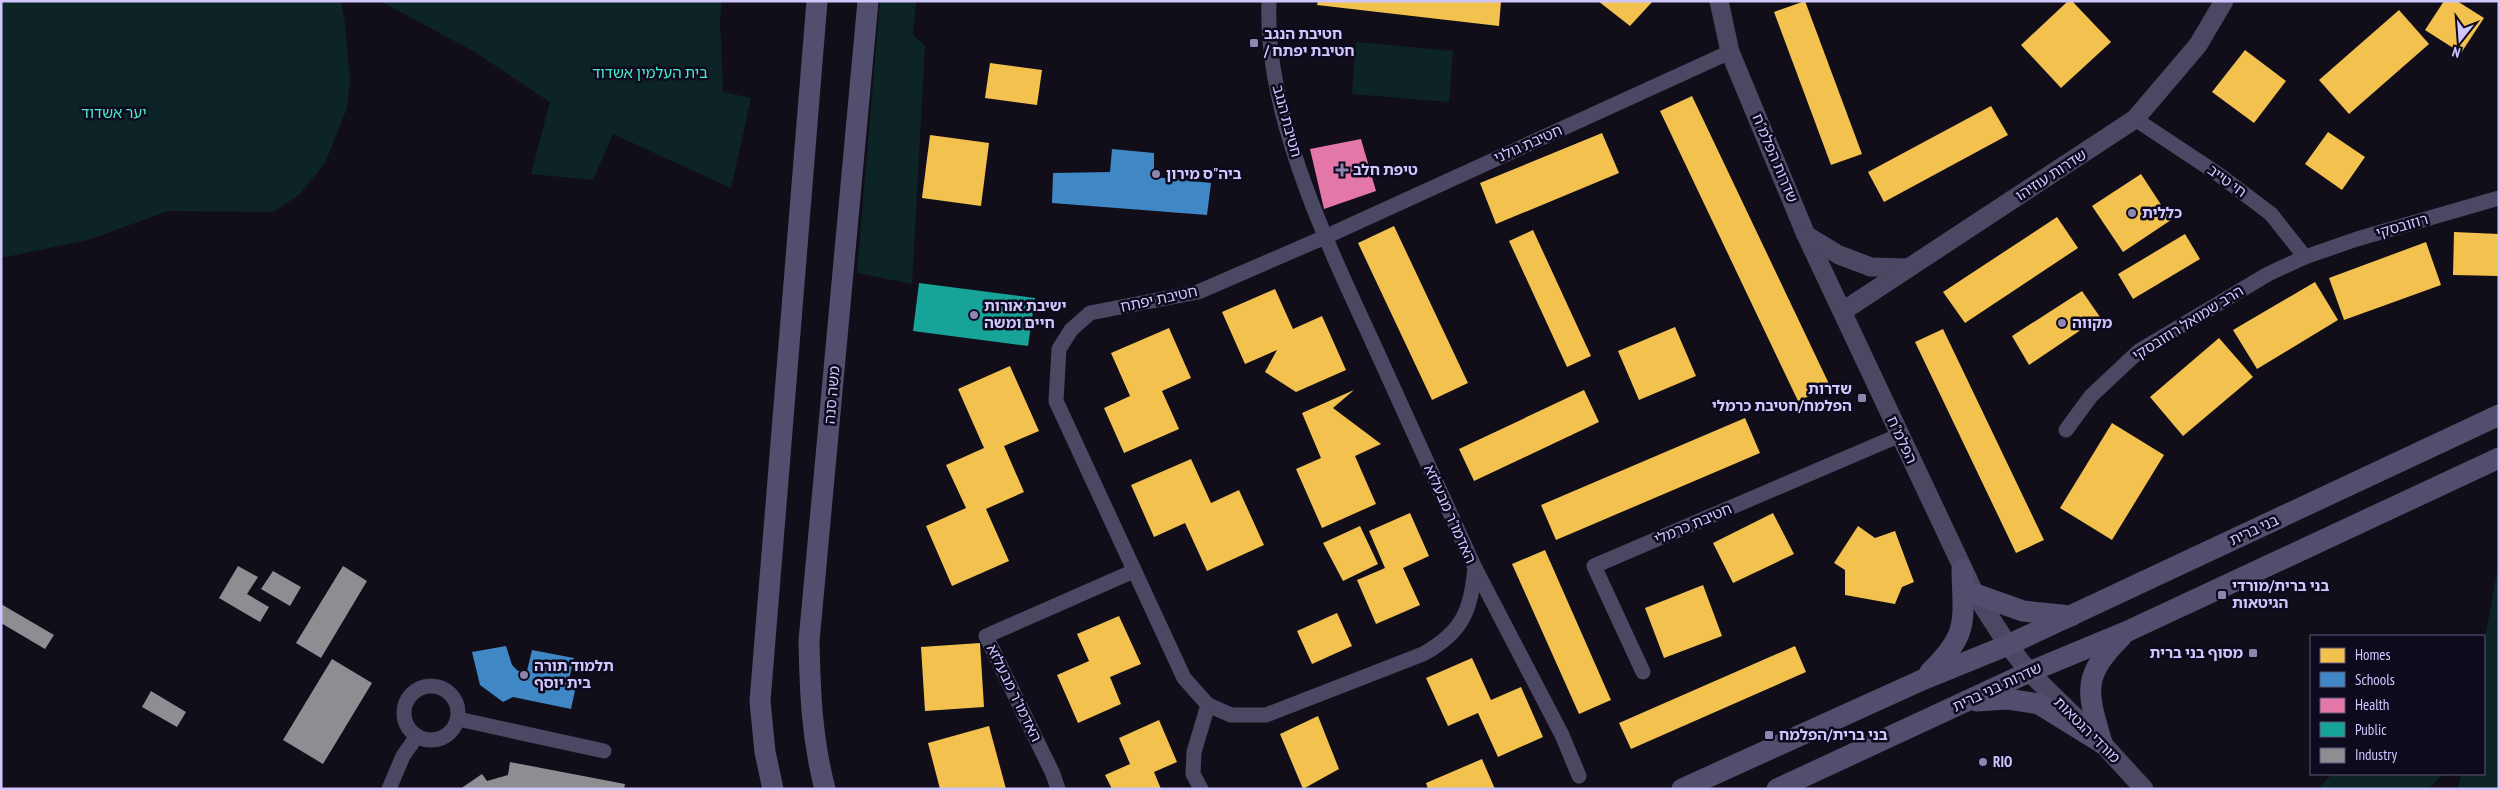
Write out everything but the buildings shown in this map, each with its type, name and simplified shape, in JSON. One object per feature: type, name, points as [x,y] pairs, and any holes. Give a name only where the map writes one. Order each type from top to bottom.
[{"type":"main road","points":[[773,789],[765,752],[760,701],[817,1]]},
{"type":"main road","name":"משה סנה","points":[[825,789],[816,753],[810,699],[809,641],[868,1]]},
{"type":"main road","name":"בני ברית","points":[[2008,645],[2499,415]]},
{"type":"main road","name":"שדרות בני ברית","points":[[1777,789],[2029,672],[2128,631],[2499,458]]},
{"type":"main road","points":[[1922,680],[1949,654],[1958,639],[1962,625],[1962,569]]},
{"type":"main road","points":[[1975,594],[2024,611],[2071,616]]},
{"type":"main road","points":[[2102,743],[2090,701],[2093,674],[2104,654],[2128,631]]},
{"type":"main road","points":[[1682,789],[1922,680],[2008,645]]},
{"type":"main road","points":[[1965,702],[2007,700],[2039,704],[2102,743]]},
{"type":"street","name":"חטיבת הנגב","points":[[1269,1],[1268,29],[1273,67],[1294,150],[1325,237]]},
{"type":"street","name":"שדרות הפלמ\"ח","points":[[1720,1],[1730,52],[1806,235],[1842,311]]},
{"type":"street","name":"שדרות עוזיהו","points":[[1842,311],[2135,119],[2198,45],[2224,1]]},
{"type":"street","name":"חטיבת גולני","points":[[1325,237],[1730,52]]},
{"type":"street","name":"חי טייב","points":[[2135,119],[2218,174],[2271,214],[2305,257]]},
{"type":"street","name":"רוזובסקי","points":[[2305,257],[2357,239],[2499,198]]},
{"type":"street","points":[[1806,235],[1839,255],[1871,267],[1908,268]]},
{"type":"street","name":"חטיבת יפתח","points":[[1059,349],[1071,330],[1090,313],[1198,292],[1325,237]]},
{"type":"street","name":"האדמו\"ר מבעלזא","points":[[1059,349],[1056,401],[1184,678],[1208,705],[1231,714],[1266,716],[1423,654],[1440,645],[1451,635],[1465,614],[1472,598],[1475,568],[1325,237]]},
{"type":"street","name":"הרב שמואל רוזובסקי","points":[[2066,430],[2092,396],[2139,351],[2268,274],[2305,257]]},
{"type":"street","name":"הפלמ\"ח","points":[[1842,311],[1962,569]]},
{"type":"street","name":"חטיבת כרמלי","points":[[1643,672],[1594,566],[1900,435]]},
{"type":"street","points":[[1475,568],[1562,736],[1579,776]]},
{"type":"street","points":[[1962,569],[1975,594],[2008,645],[2029,672]]},
{"type":"street","name":"האדמו\"ר מבעלזא","points":[[1058,789],[1053,774],[986,636],[1134,571]]},
{"type":"street","name":"מורדי הגטאות","points":[[2029,672],[2102,743],[2144,789]]},
{"type":"street","points":[[424,687],[442,688],[450,694],[458,710],[458,719],[454,727],[442,738],[433,740],[417,736],[405,723],[404,714],[409,696],[424,687]]},
{"type":"street","points":[[1201,789],[1193,774],[1194,752],[1208,705]]},
{"type":"street","points":[[458,719],[604,751]]},
{"type":"street","points":[[389,789],[403,756],[417,736]]},
{"type":"green space","name":"יער אשדוד","points":[[1,1],[341,1],[350,80],[347,108],[325,163],[300,194],[273,212],[168,211],[88,240],[1,258]]},
{"type":"green space","name":"בית העלמין אשדוד","points":[[380,1],[722,1],[720,21],[723,92],[751,98],[731,188],[613,134],[593,180],[531,174],[550,102],[475,52]]},
{"type":"green space","points":[[880,1],[916,1],[913,35],[925,46],[912,284],[857,273]]},
{"type":"green space","points":[[1356,42],[1453,51],[1449,102],[1352,94]]},
{"type":"green space","points":[[2499,560],[2499,789],[2458,789],[2461,775],[2485,775],[2485,639]]},
{"type":"green space","points":[[2331,775],[2442,775],[2428,789],[2318,789]]},
{"type":"place","name":"חטיבת הנגב / חטיבת יפתח","points":[[1254,43]]},
{"type":"place","name":"טיפת חלב","points":[[1342,170]]},
{"type":"place","name":"ביה\"ס מירון","points":[[1156,174]]},
{"type":"place","name":"כללית","points":[[2132,213]]},
{"type":"place","name":"ישיבת אורות חיים ומשה","points":[[974,315]]},
{"type":"place","name":"מקווה","points":[[2062,323]]},
{"type":"place","name":"שדרות הפלמח/חטיבת כרמלי","points":[[1862,398]]},
{"type":"place","name":"בני ברית/מורדי הגיטאות","points":[[2222,595]]},
{"type":"place","name":"מסוף בני ברית","points":[[2253,653]]},
{"type":"place","name":"תלמוד תורה בית יוסף","points":[[524,675]]},
{"type":"place","name":"בני ברית/הפלמח","points":[[1769,735]]},
{"type":"place","name":"RIO","points":[[1983,762]]}]
